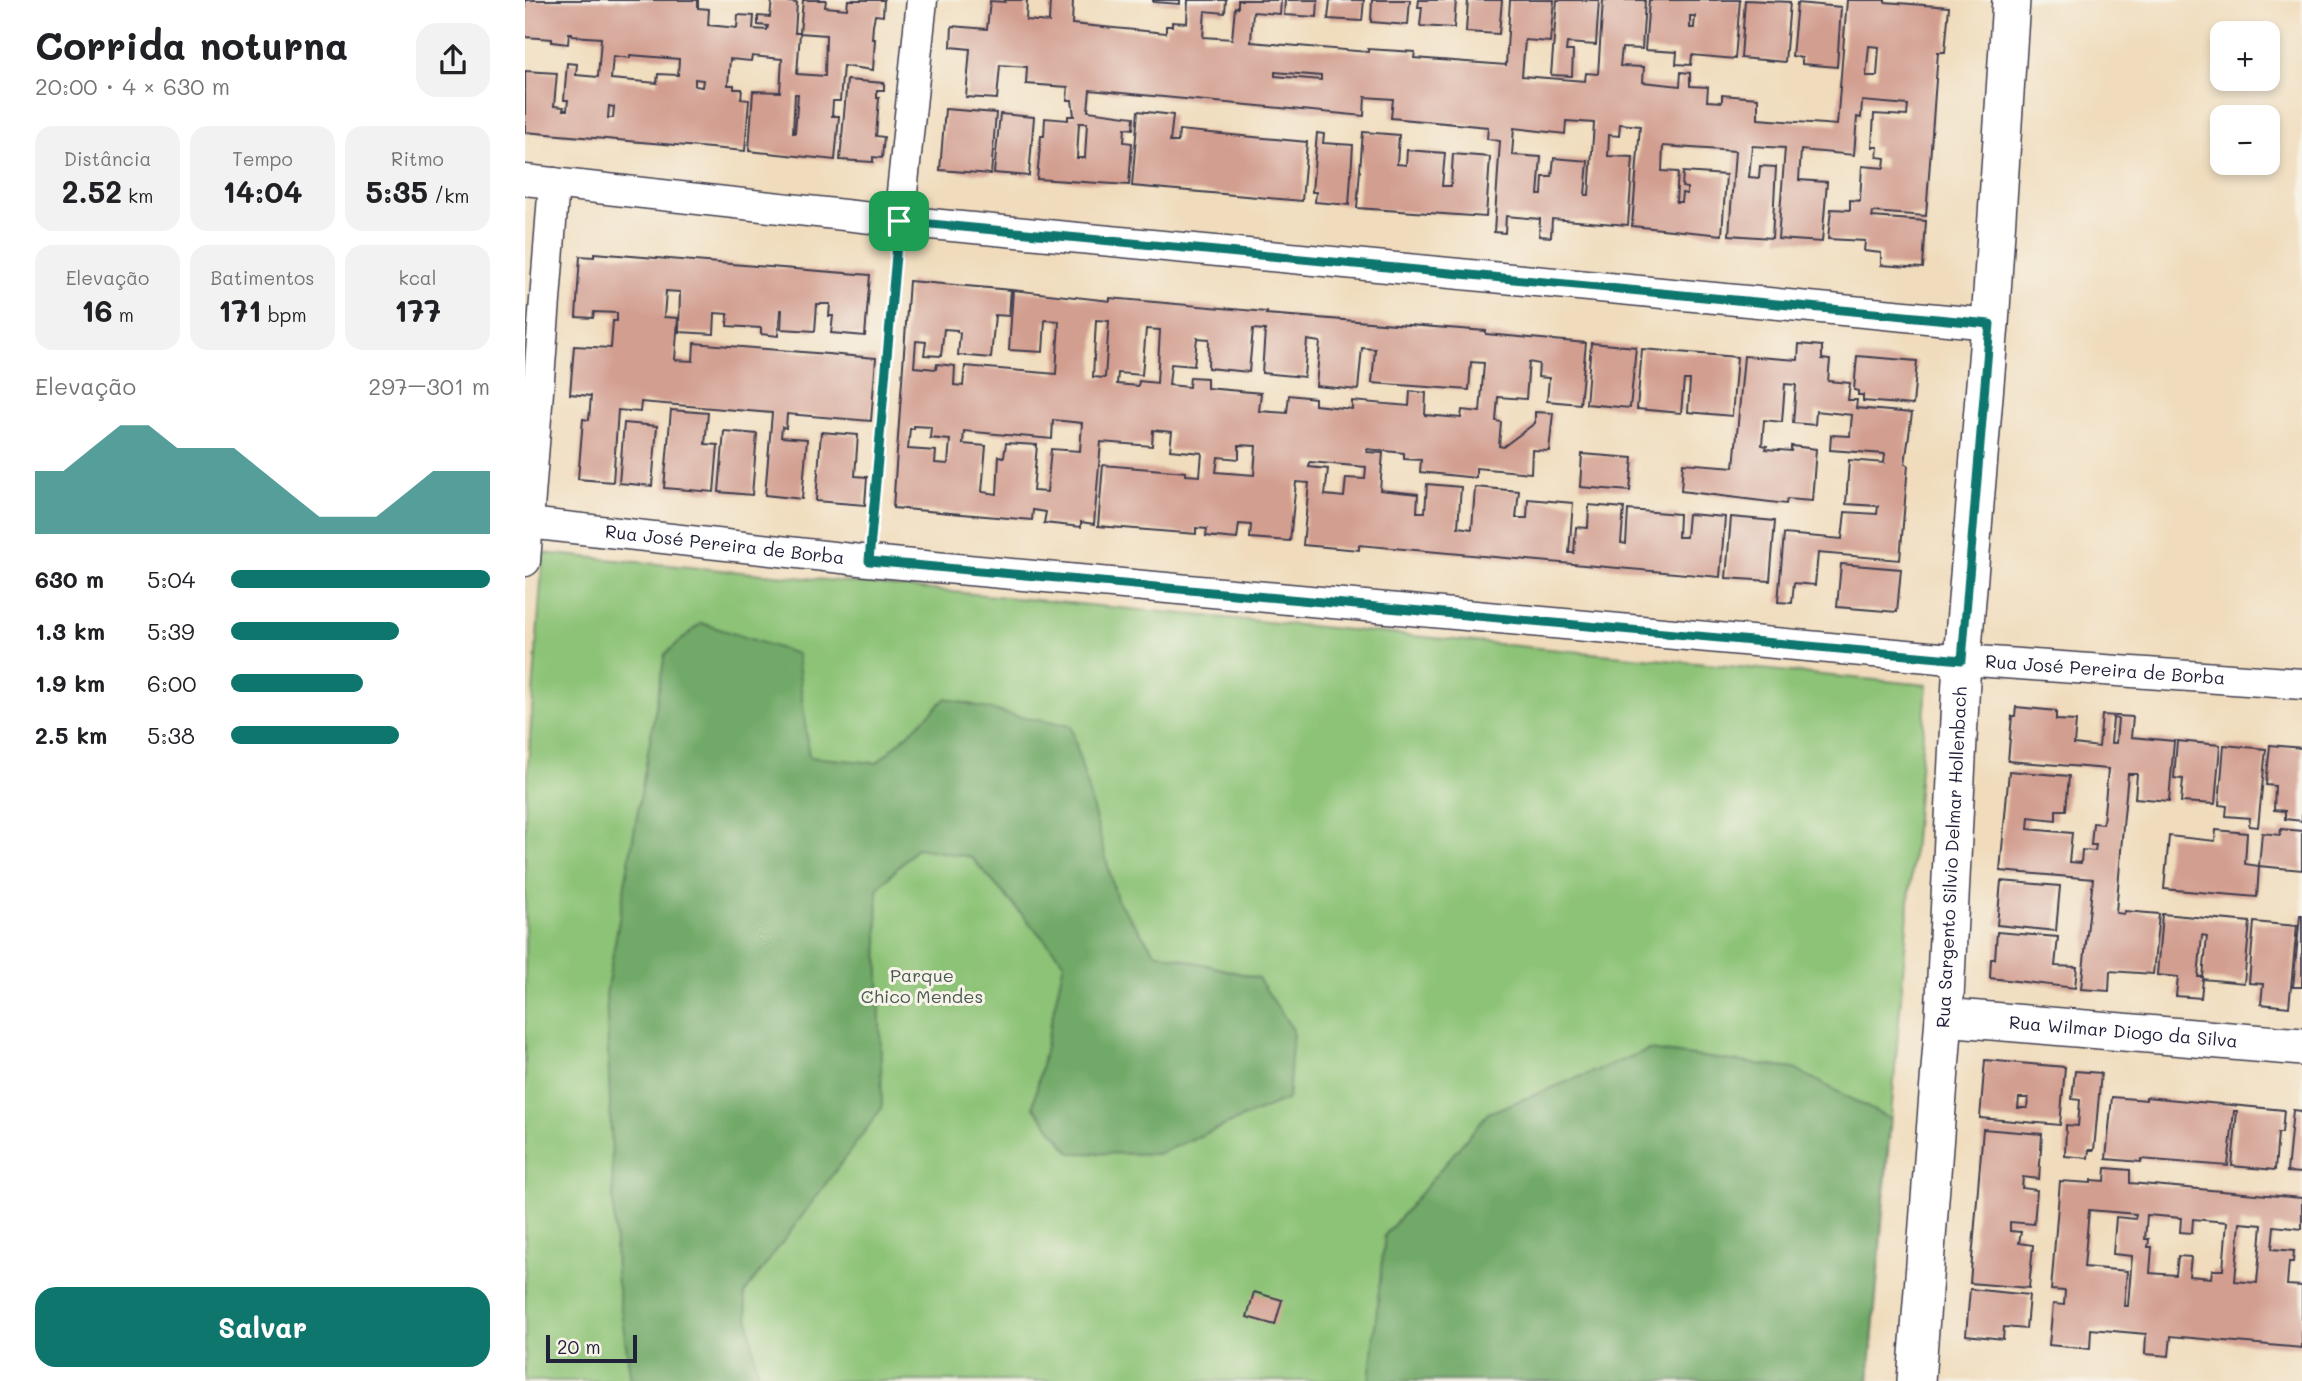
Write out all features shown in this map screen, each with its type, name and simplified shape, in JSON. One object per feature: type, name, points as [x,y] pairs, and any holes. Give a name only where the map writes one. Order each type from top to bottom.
[{"type":"street","points":[[899,221],[922,0]]},
{"type":"street","name":"Rua Sargento Silvio Delmar Hollenbach","points":[[1923,1380],[1962,660],[1990,324],[2011,0]]},
{"type":"street","points":[[525,561],[539,181],[899,221],[1990,324]]},
{"type":"street","name":"Rua José Pereira de Borba","points":[[528,523],[869,561],[1962,660],[2302,684]]},
{"type":"street","name":"Rua Wilmar Diogo da Silva","points":[[1944,1017],[2302,1047]]},
{"type":"path","points":[[869,561],[899,221]]},
{"type":"green space","name":"Parque Chico Mendes","points":[[543,553],[1927,685],[1869,1381],[525,1381],[525,809]]},
{"type":"green space","points":[[701,623],[797,654],[809,757],[877,763],[946,698],[1020,717],[1071,726],[1117,900],[1155,952],[1258,978],[1293,1030],[1288,1099],[1157,1154],[1071,1153],[1033,1106],[1064,962],[971,857],[917,848],[877,889],[882,1108],[744,1294],[759,1381],[631,1381],[616,1275],[606,994],[665,654]]},
{"type":"green space","points":[[1648,1050],[1795,1069],[1890,1119],[1869,1381],[1369,1381],[1385,1235],[1488,1113]]},
{"type":"building","points":[[525,0],[698,0],[698,8],[709,9],[708,25],[737,28],[738,15],[754,16],[753,29],[767,30],[768,26],[758,25],[758,16],[770,17],[772,0],[797,3],[795,33],[800,33],[803,0],[826,0],[825,7],[847,9],[848,0],[884,0],[883,16],[875,15],[873,25],[873,70],[843,66],[840,101],[833,101],[832,116],[839,116],[835,160],[749,151],[753,91],[780,92],[782,59],[752,56],[751,61],[730,59],[728,85],[734,85],[734,89],[742,89],[741,99],[749,100],[745,151],[525,132],[525,71],[557,73],[554,106],[567,110],[568,100],[564,100],[567,63],[577,64],[576,75],[598,77],[601,38],[572,36],[572,33],[569,33],[568,44],[552,42],[552,39],[525,37]],"holes":[[[800,33],[826,35],[825,76],[797,74]],[[630,55],[679,59],[678,75],[658,74],[657,83],[611,79],[613,56],[630,58]],[[695,79],[703,80],[702,87],[695,86]],[[795,94],[798,94],[795,133]],[[609,106],[614,107],[613,118],[608,118]]]},
{"type":"building","points":[[1027,0],[1026,20],[1049,22],[1050,0],[1073,0],[1072,24],[1166,33],[1166,26],[1172,26],[1172,22],[1187,23],[1188,0],[1226,0],[1225,13],[1205,11],[1203,37],[1232,39],[1238,0],[1281,0],[1280,14],[1253,12],[1251,42],[1368,52],[1368,49],[1415,52],[1414,58],[1506,65],[1510,0],[1554,0],[1550,42],[1525,40],[1522,76],[1585,81],[1586,73],[1598,74],[1603,0],[1645,0],[1642,49],[1622,48],[1620,66],[1644,67],[1643,82],[1680,86],[1681,72],[1690,73],[1690,86],[1708,87],[1707,101],[1722,102],[1722,95],[1758,98],[1758,119],[1837,125],[1847,0],[1885,0],[1949,7],[1945,52],[1938,52],[1926,216],[1873,212],[1872,217],[1926,221],[1923,268],[1881,265],[1881,253],[1864,251],[1865,241],[1828,239],[1831,209],[1850,210],[1850,200],[1860,201],[1862,166],[1884,168],[1885,158],[1877,157],[1878,147],[1872,147],[1874,114],[1907,116],[1908,105],[1862,101],[1861,118],[1857,117],[1854,155],[1801,150],[1799,180],[1827,182],[1822,242],[1778,239],[1785,148],[1752,146],[1749,177],[1759,178],[1760,166],[1776,167],[1772,238],[1729,235],[1735,151],[1663,146],[1662,171],[1678,172],[1676,202],[1681,202],[1682,193],[1687,194],[1687,188],[1682,187],[1683,172],[1726,175],[1722,235],[1632,226],[1640,126],[1620,124],[1619,136],[1609,135],[1608,156],[1633,157],[1628,225],[1552,219],[1551,237],[1539,236],[1540,219],[1506,216],[1505,233],[1494,232],[1500,141],[1487,139],[1488,127],[1391,118],[1393,99],[1365,97],[1364,116],[1090,90],[1088,111],[1134,117],[1133,129],[1125,128],[1124,142],[1132,143],[1129,185],[1037,179],[1045,118],[1068,120],[1068,116],[1074,116],[1072,100],[1067,100],[1068,87],[1026,84],[1027,67],[1000,65],[997,99],[966,97],[970,49],[951,47],[952,26],[987,29],[990,1]],"holes":[[[1869,46],[1879,47],[1877,76],[1866,76]],[[1275,72],[1321,76],[1321,80],[1275,76]],[[1566,121],[1594,123],[1589,195],[1585,195],[1588,161],[1554,158],[1552,177],[1543,177],[1542,195],[1538,195],[1541,157],[1512,155],[1514,128],[1565,134]],[[1079,123],[1087,123],[1085,158],[1077,158]]]},
{"type":"building","points":[[1180,0],[1180,4],[1153,2]]},
{"type":"building","points":[[1285,0],[1318,0],[1317,17],[1284,15]]},
{"type":"building","points":[[1330,0],[1364,0],[1362,21],[1328,19]]},
{"type":"building","points":[[1372,0],[1410,0],[1408,25],[1371,22]]},
{"type":"building","points":[[1419,0],[1456,0],[1454,28],[1420,26],[1422,7],[1418,7]]},
{"type":"building","points":[[1468,0],[1502,0],[1499,34],[1466,32]]},
{"type":"building","points":[[1557,0],[1599,0],[1596,45],[1567,43],[1566,51],[1573,51],[1572,76],[1551,75]]},
{"type":"building","points":[[1649,0],[1740,0],[1735,59],[1692,55],[1691,65],[1676,64],[1677,52],[1645,50]],"holes":[[[1690,16],[1695,16],[1694,28],[1690,28]]]},
{"type":"building","points":[[1745,0],[1790,2],[1785,62],[1741,58]]},
{"type":"building","points":[[1797,3],[1841,7],[1837,67],[1802,64],[1802,58],[1792,56]]},
{"type":"building","points":[[847,80],[884,83],[884,90],[877,90],[879,98],[876,136],[884,137],[882,158],[873,157],[873,162],[840,160]]},
{"type":"building","points":[[945,109],[996,113],[991,174],[940,170]]},
{"type":"building","points":[[1138,111],[1173,115],[1170,142],[1178,142],[1179,130],[1307,142],[1302,201],[1132,186]]},
{"type":"building","points":[[1000,114],[1034,117],[1029,176],[994,173]]},
{"type":"building","points":[[1363,132],[1399,135],[1397,164],[1406,165],[1407,150],[1445,153],[1442,186],[1451,186],[1453,154],[1490,157],[1486,217],[1357,208]]},
{"type":"building","points":[[1317,133],[1324,134],[1323,143],[1353,145],[1349,205],[1315,202],[1316,192],[1312,192]]},
{"type":"building","points":[[594,253],[870,275],[865,336],[831,333],[833,316],[829,316],[830,304],[817,304],[815,331],[781,329],[780,310],[778,336],[761,334],[761,328],[727,326],[728,314],[715,313],[714,334],[679,332],[680,292],[666,291],[664,317],[678,318],[675,360],[693,361],[694,343],[876,358],[871,421],[787,414],[786,428],[782,427],[781,437],[807,439],[802,499],[765,495],[772,413],[641,402],[640,412],[618,410],[613,482],[578,479],[583,419],[589,420],[591,396],[570,394],[574,346],[611,348],[613,321],[617,321],[617,313],[594,312],[593,318],[576,317],[580,256],[594,257]]},
{"type":"building","points":[[909,281],[1011,290],[1009,316],[995,315],[991,358],[958,355],[960,333],[957,330],[944,329],[941,356],[924,355],[926,342],[916,341],[914,367],[936,369],[937,364],[955,366],[954,385],[963,386],[965,366],[1056,374],[1059,321],[1045,320],[1043,352],[1009,350],[1013,290],[1110,301],[1110,298],[1267,312],[1266,314],[1486,331],[1486,334],[1586,343],[1580,404],[1547,401],[1549,378],[1538,377],[1539,364],[1529,362],[1526,399],[1498,397],[1496,421],[1501,422],[1499,446],[1503,447],[1535,423],[1535,412],[1553,413],[1549,451],[1532,450],[1531,473],[1476,468],[1476,478],[1420,472],[1421,460],[1404,459],[1404,453],[1367,449],[1367,452],[1383,453],[1380,490],[1418,494],[1417,512],[1425,512],[1427,484],[1461,487],[1458,527],[1472,529],[1475,487],[1519,491],[1516,518],[1527,518],[1528,499],[1573,503],[1569,553],[1574,553],[1576,527],[1588,528],[1589,505],[1624,508],[1621,543],[1626,544],[1628,510],[1679,514],[1678,537],[1686,537],[1688,514],[1725,517],[1720,577],[1359,545],[1359,550],[1303,545],[1309,483],[1296,482],[1290,541],[1250,538],[1251,525],[1239,524],[1237,539],[1206,536],[1207,529],[1196,528],[1196,534],[1098,526],[1103,465],[1186,472],[1186,475],[1200,476],[1202,453],[1170,450],[1172,432],[1153,430],[1152,446],[1101,442],[1094,524],[1081,522],[1081,527],[1044,523],[1046,512],[1033,510],[1032,520],[893,508]],"holes":[[[1096,320],[1109,321],[1105,378],[1093,377]],[[1146,329],[1160,330],[1157,383],[1139,381],[1138,386],[1117,384],[1118,373],[1142,375]],[[1253,329],[1265,330],[1262,373],[1304,377],[1307,340],[1320,342],[1316,386],[1358,390],[1362,348],[1375,349],[1372,383],[1469,390],[1471,362],[1484,363],[1480,412],[1462,410],[1461,418],[1425,415],[1426,393],[1410,391],[1409,406],[1352,401],[1352,409],[1315,405],[1315,398],[1289,395],[1287,413],[1259,411],[1261,393],[1207,388],[1207,378],[1190,377],[1189,387],[1169,385],[1171,364],[1194,366],[1197,338],[1209,339],[1208,368],[1249,372]],[[1053,420],[1082,423],[1080,451],[1051,449],[1047,492],[1033,491],[1037,445],[1006,443],[1004,457],[999,456],[997,494],[982,492],[986,446],[963,444],[964,431],[1052,439]],[[914,426],[931,427],[930,438],[950,440],[948,464],[935,463],[936,451],[908,449],[910,429],[914,429]],[[1239,445],[1256,446],[1254,475],[1216,472],[1218,457],[1239,459]],[[1310,462],[1366,467],[1365,479],[1346,478],[1344,497],[1325,495],[1328,469],[1309,467]]]},
{"type":"building","points":[[1591,343],[1636,347],[1630,408],[1586,404]]},
{"type":"building","points":[[1799,344],[1822,346],[1822,359],[1830,360],[1828,381],[1850,383],[1848,400],[1857,400],[1856,408],[1912,413],[1905,464],[1908,465],[1900,560],[1818,553],[1815,585],[1794,583],[1792,603],[1778,602],[1784,534],[1842,539],[1845,512],[1877,514],[1878,506],[1846,504],[1849,460],[1884,463],[1885,454],[1830,450],[1831,435],[1850,436],[1852,415],[1816,411],[1815,425],[1793,423],[1796,385],[1785,384],[1782,422],[1764,420],[1762,445],[1767,446],[1766,449],[1791,451],[1791,446],[1816,449],[1812,501],[1787,499],[1786,504],[1681,491],[1683,463],[1734,467],[1744,356],[1798,360]]},
{"type":"building","points":[[1642,349],[1737,357],[1732,416],[1688,412],[1690,380],[1684,380],[1681,413],[1637,409]]},
{"type":"building","points":[[1857,356],[1917,361],[1913,405],[1863,401],[1863,395],[1858,395],[1858,391],[1854,390]]},
{"type":"building","points":[[671,410],[708,413],[705,444],[718,445],[714,492],[664,488]]},
{"type":"building","points":[[624,423],[657,426],[652,486],[619,483]]},
{"type":"building","points":[[724,431],[757,434],[752,495],[719,492]]},
{"type":"building","points":[[821,432],[858,435],[855,476],[867,477],[865,505],[816,501]]},
{"type":"building","points":[[1582,454],[1633,458],[1630,491],[1580,487]]},
{"type":"building","points":[[1731,517],[1775,521],[1770,581],[1726,578]]},
{"type":"building","points":[[1841,564],[1901,569],[1897,612],[1837,607]]},
{"type":"building","points":[[2016,707],[2056,711],[2056,720],[2076,721],[2074,744],[2099,747],[2102,715],[2133,717],[2131,737],[2174,741],[2169,801],[2135,798],[2137,774],[2128,774],[2123,826],[2116,913],[2124,914],[2125,911],[2159,914],[2153,974],[2110,971],[2109,991],[2081,989],[2093,879],[2000,871],[2009,771],[2069,776],[2066,810],[2056,810],[2056,820],[2029,817],[2028,829],[2072,833],[2069,862],[2081,863],[2082,850],[2095,851],[2096,845],[2091,845],[2093,823],[2103,824],[2108,769],[2008,761],[2012,716],[2015,716]],"holes":[[[2113,718],[2118,719],[2116,743],[2111,743]]]},
{"type":"building","points":[[2177,741],[2220,745],[2215,804],[2181,802],[2183,779],[2174,778]]},
{"type":"building","points":[[2224,745],[2266,749],[2258,827],[2249,826],[2250,818],[2226,816],[2227,806],[2219,805]]},
{"type":"building","points":[[2270,745],[2302,748],[2302,821],[2285,819],[2285,811],[2274,810],[2275,786],[2266,785]]},
{"type":"building","points":[[2281,829],[2302,831],[2302,870],[2259,866],[2262,833],[2280,835]]},
{"type":"building","points":[[2216,830],[2247,833],[2245,864],[2259,866],[2257,897],[2164,889],[2169,836],[2215,841]]},
{"type":"building","points":[[2001,881],[2060,886],[2056,931],[1997,925]]},
{"type":"building","points":[[2162,914],[2250,922],[2244,983],[2203,979],[2201,998],[2176,996],[2178,977],[2157,975]],"holes":[[[2202,935],[2207,936],[2203,977],[2198,977]]]},
{"type":"building","points":[[2300,915],[2302,987],[2293,987]]},
{"type":"building","points":[[2254,922],[2297,926],[2289,1007],[2261,1004],[2263,984],[2249,983]]},
{"type":"building","points":[[1997,932],[2058,937],[2055,966],[2077,967],[2075,988],[1990,978]]},
{"type":"building","points":[[1985,1060],[2065,1067],[2060,1125],[1980,1118]],"holes":[[[2019,1098],[2028,1098],[2027,1108],[2018,1108]]]},
{"type":"building","points":[[2075,1071],[2101,1073],[2094,1150],[2089,1150],[2088,1158],[2065,1156],[2066,1125],[2078,1126],[2080,1100],[2072,1099]]},
{"type":"building","points":[[2112,1097],[2146,1100],[2146,1097],[2284,1110],[2282,1133],[2278,1133],[2275,1170],[2232,1166],[2237,1111],[2234,1111],[2228,1166],[2106,1159]]},
{"type":"building","points":[[2293,1110],[2302,1111],[2302,1173],[2287,1172]]},
{"type":"building","points":[[1983,1129],[2042,1134],[2039,1179],[2023,1177],[2022,1188],[2037,1190],[2034,1224],[2010,1222],[2010,1231],[2021,1232],[2019,1243],[2033,1245],[2029,1288],[1970,1283]]},
{"type":"building","points":[[2106,1168],[2130,1170],[2130,1183],[2302,1198],[2302,1229],[2274,1226],[2272,1249],[2294,1251],[2293,1262],[2289,1262],[2287,1285],[2302,1286],[2302,1348],[2171,1336],[2169,1356],[2145,1354],[2146,1334],[2091,1329],[2090,1349],[2049,1345],[2053,1304],[2064,1305],[2065,1291],[2051,1290],[2060,1181],[2105,1181]],"holes":[[[2089,1210],[2136,1214],[2135,1219],[2116,1217],[2113,1254],[2132,1256],[2128,1306],[2124,1306],[2127,1271],[2084,1267]],[[2147,1215],[2181,1218],[2180,1232],[2192,1233],[2193,1219],[2227,1222],[2223,1270],[2212,1270],[2211,1278],[2189,1276],[2191,1257],[2178,1256],[2176,1275],[2150,1273],[2152,1247],[2148,1247],[2149,1239],[2145,1239]],[[2240,1223],[2262,1225],[2257,1283],[2235,1281]]]},
{"type":"building","points":[[1970,1289],[2029,1295],[2026,1329],[2004,1327],[2003,1339],[1966,1335]]},
{"type":"building","points":[[1254,1292],[1282,1300],[1275,1325],[1247,1317]]},
{"type":"route","points":[[899,221],[1990,324],[1962,660],[869,561],[899,221]]}]
